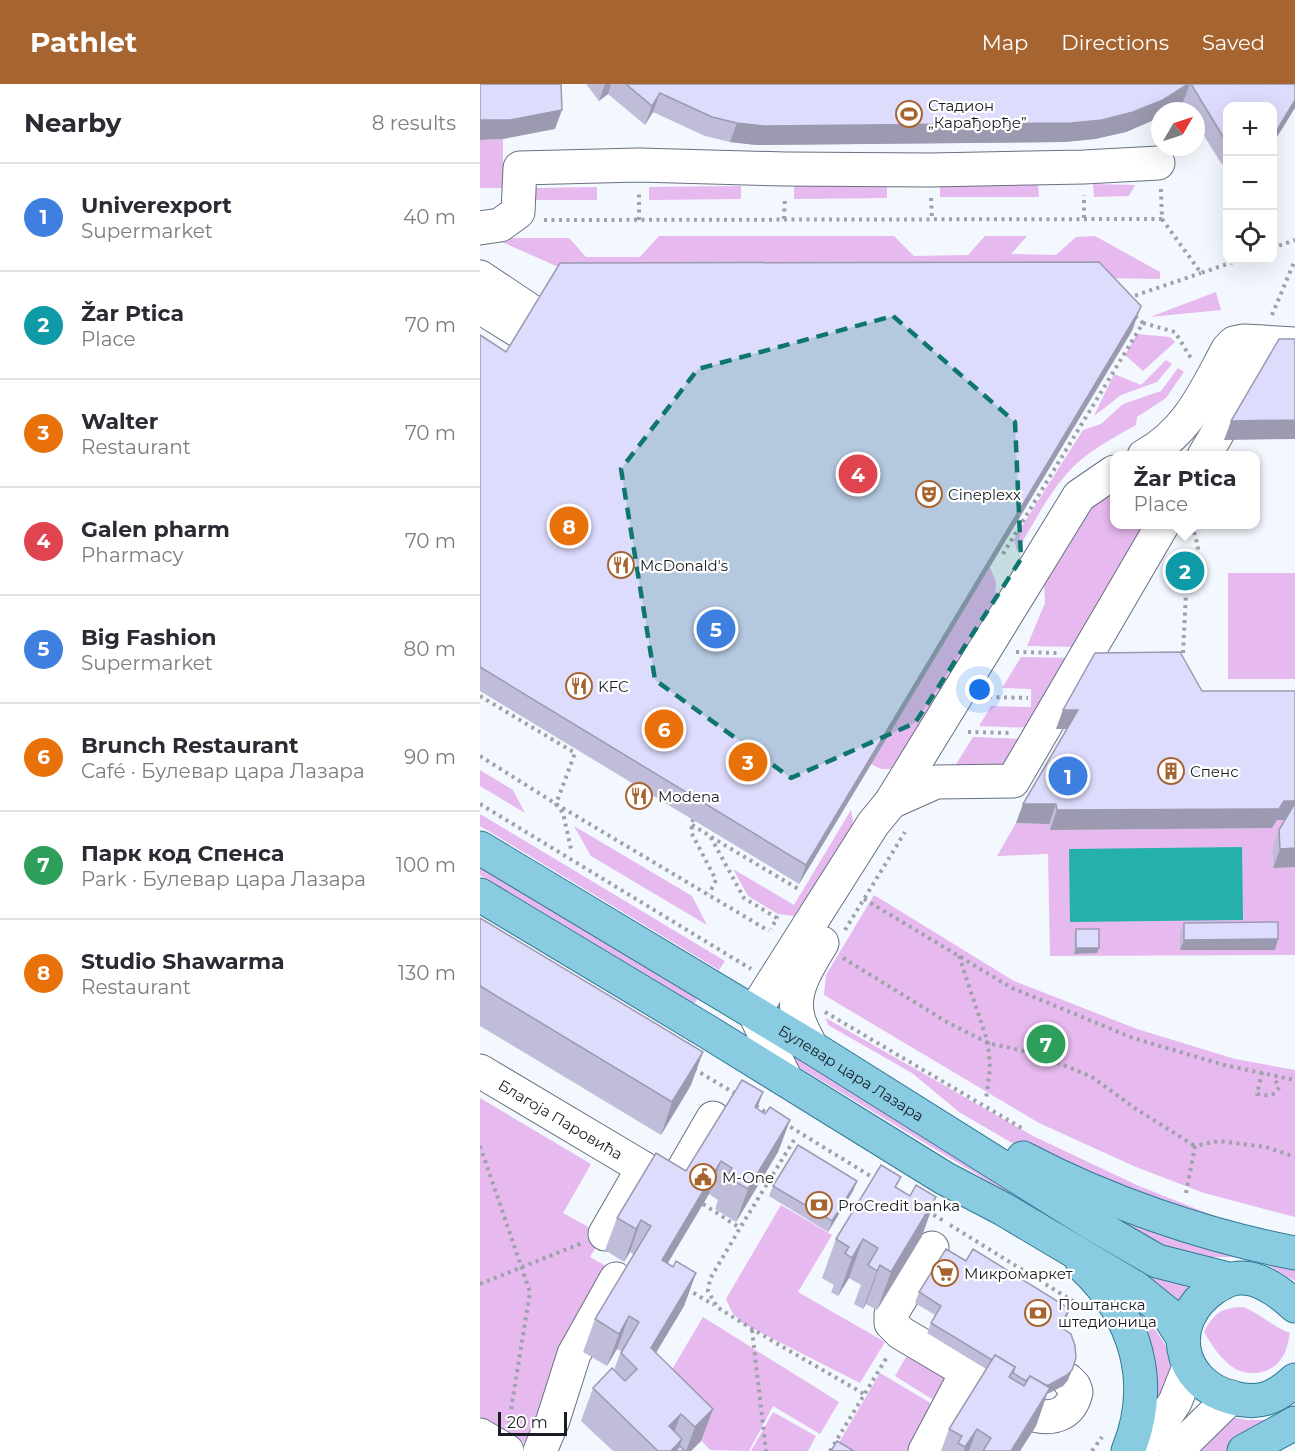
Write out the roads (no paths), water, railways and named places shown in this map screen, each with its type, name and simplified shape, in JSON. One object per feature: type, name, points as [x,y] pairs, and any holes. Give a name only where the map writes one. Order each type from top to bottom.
[{"type":"main road","name":"Булевар цара Лазара","points":[[480,848],[754,1012],[1136,1250],[1157,1261],[1228,1279],[1242,1277],[1257,1281],[1272,1288],[1295,1305]]},
{"type":"main road","points":[[480,895],[944,1178],[1110,1271],[1150,1298],[1167,1313],[1202,1382],[1218,1393],[1246,1401],[1274,1397],[1295,1380]]},
{"type":"main road","points":[[933,1122],[983,1136],[1060,1178],[1147,1211],[1204,1230],[1295,1253]]},
{"type":"main road","points":[[1056,1240],[1090,1273],[1113,1300],[1133,1340],[1140,1366],[1140,1399],[1135,1434],[1116,1443]]},
{"type":"main road","points":[[1186,1353],[1185,1324],[1191,1312],[1199,1301],[1228,1279]]},
{"type":"main road","points":[[1244,1451],[1295,1423]]},
{"type":"street","points":[[480,228],[500,225],[518,212],[520,168],[639,165],[930,170],[1158,163]]},
{"type":"street","points":[[480,277],[528,323],[480,307]]},
{"type":"street","points":[[1151,451],[1169,439],[1195,411],[1225,386],[1260,342],[1295,344]]},
{"type":"street","points":[[1207,451],[1227,417],[1225,386]]},
{"type":"street","points":[[786,1080],[754,1012],[786,989],[882,813],[1079,496],[1110,475]]},
{"type":"street","points":[[882,813],[936,782],[1013,781],[1161,529]]},
{"type":"street","points":[[786,989],[811,1047]]},
{"type":"street","name":"Благоја Паровића","points":[[480,1071],[673,1186],[714,1118]]},
{"type":"street","points":[[604,1234],[643,1168]]},
{"type":"street","points":[[932,1248],[891,1314],[891,1323],[902,1333],[1034,1415],[1045,1418],[1070,1409],[1076,1392],[1068,1380]]},
{"type":"street","points":[[540,1451],[553,1420],[574,1354],[615,1279]]},
{"type":"street","points":[[1137,1451],[1160,1426],[1175,1402],[1186,1353]]},
{"type":"street","points":[[926,1451],[967,1372]]},
{"type":"street","points":[[1176,1451],[1231,1397]]},
{"type":"water","points":[[1242,847],[1243,920],[1070,922],[1069,849]]},
{"type":"place","name":"Стадион „Карађорђе”","points":[[909,114]]},
{"type":"place","name":"Galen pharm","points":[[858,474]]},
{"type":"place","name":"Cineplexx","points":[[929,494]]},
{"type":"place","name":"Studio Shawarma","points":[[569,526]]},
{"type":"place","name":"McDonald's","points":[[621,565]]},
{"type":"place","name":"Žar Ptica","points":[[1185,571]]},
{"type":"place","name":"Big Fashion","points":[[716,629]]},
{"type":"place","name":"KFC","points":[[579,686]]},
{"type":"place","name":"Brunch Restaurant","points":[[664,729]]},
{"type":"place","name":"Walter","points":[[748,762]]},
{"type":"place","name":"Спенс","points":[[1171,771]]},
{"type":"place","name":"Univerexport","points":[[1068,776]]},
{"type":"place","name":"Modena","points":[[639,796]]},
{"type":"place","name":"Парк код Спенса","points":[[1046,1044]]},
{"type":"place","name":"M-One","points":[[703,1177]]},
{"type":"place","name":"ProCredit banka","points":[[819,1205]]},
{"type":"place","name":"Микромаркет","points":[[945,1273]]},
{"type":"place","name":"Поштанска штедионица","points":[[1038,1313]]}]
